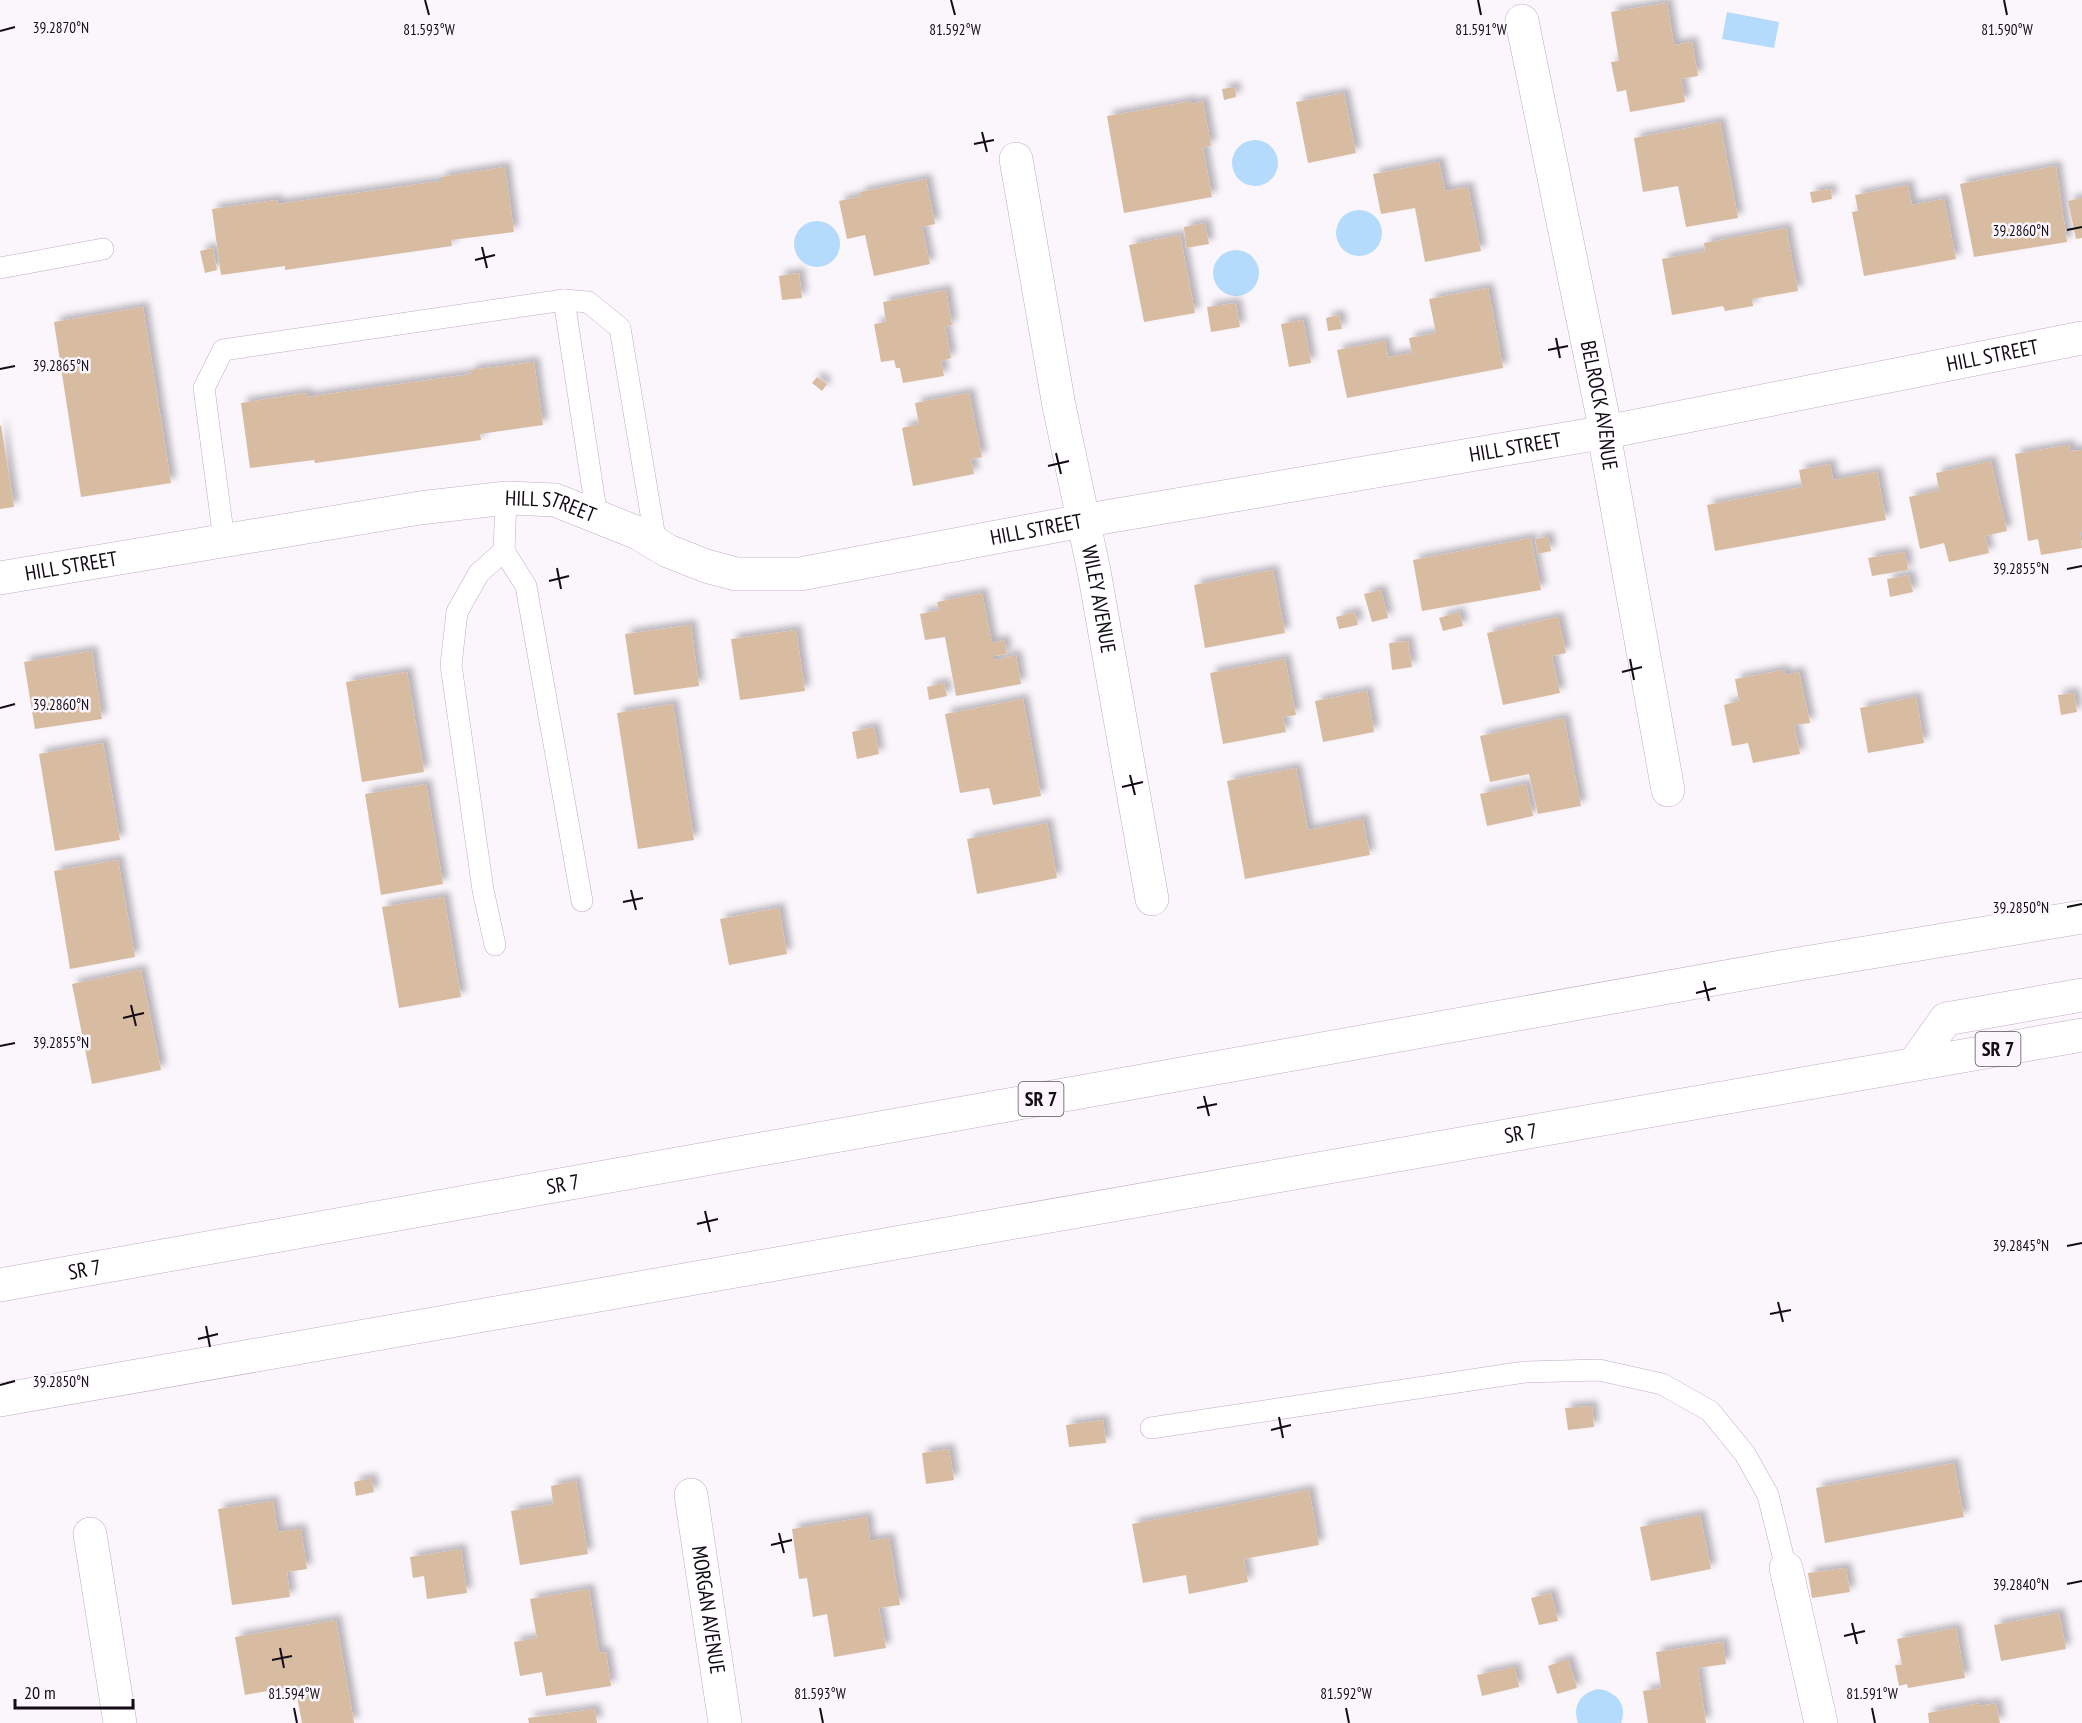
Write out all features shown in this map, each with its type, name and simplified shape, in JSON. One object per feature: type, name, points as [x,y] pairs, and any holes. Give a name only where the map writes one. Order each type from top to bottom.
[{"type":"main road","name":"BELROCK AVENUE","points":[[1522,21],[1606,432],[1607,451],[1668,790]]},
{"type":"main road","name":"WILEY AVENUE","points":[[1016,159],[1059,406],[1094,571],[1152,899]]},
{"type":"main road","name":"HILL STREET","points":[[0,578],[420,508],[506,498],[555,501],[638,533],[656,544],[706,566],[736,574],[800,574],[1082,521],[1606,432],[2082,338]]},
{"type":"main road","name":"SR 7","points":[[0,1285],[1770,969],[2082,917]]},
{"type":"main road","points":[[1914,1064],[1946,1019],[2082,995]]},
{"type":"main road","name":"SR 7","points":[[0,1400],[2082,1035]]},
{"type":"main road","name":"MORGAN AVENUE","points":[[691,1495],[725,1723]]},
{"type":"main road","points":[[90,1534],[120,1723]]},
{"type":"main road","points":[[1786,1568],[1821,1723]]},
{"type":"lane","points":[[0,267],[103,249]]},
{"type":"lane","points":[[564,300],[597,517]]},
{"type":"lane","points":[[224,540],[204,388],[223,350],[564,300],[588,302],[620,328],[656,544]]},
{"type":"lane","points":[[506,498],[504,551],[526,586],[582,901]]},
{"type":"lane","points":[[495,945],[483,890],[451,665],[457,612],[479,573],[504,551]]},
{"type":"lane","points":[[1151,1428],[1525,1372],[1599,1370],[1662,1384],[1710,1411],[1745,1454],[1768,1495],[1786,1568]]},
{"type":"water","points":[[1727,12],[1779,22],[1774,48],[1722,39]]},
{"type":"water","points":[[1255,140],[1271,147],[1278,163],[1271,179],[1255,186],[1239,179],[1232,163],[1239,147]]},
{"type":"water","points":[[1359,210],[1375,217],[1382,233],[1375,249],[1359,256],[1343,249],[1336,233],[1343,217]]},
{"type":"water","points":[[817,221],[833,228],[840,244],[833,260],[817,267],[801,260],[794,244],[801,228]]},
{"type":"water","points":[[1236,250],[1252,257],[1259,273],[1252,289],[1236,296],[1220,289],[1213,273],[1220,257]]},
{"type":"water","points":[[1598,1689],[1610,1693],[1619,1700],[1623,1710],[1621,1723],[1578,1723],[1576,1711],[1579,1701],[1586,1694]]},
{"type":"building","points":[[1667,3],[1674,45],[1692,42],[1698,76],[1681,79],[1685,102],[1630,112],[1626,90],[1617,92],[1611,62],[1619,61],[1611,12]]},
{"type":"building","points":[[1235,87],[1236,97],[1224,100],[1222,89]]},
{"type":"building","points":[[1344,93],[1356,153],[1308,163],[1296,102]]},
{"type":"building","points":[[1192,101],[1192,104],[1203,101],[1211,146],[1203,147],[1212,197],[1124,213],[1107,116]]},
{"type":"building","points":[[1720,122],[1738,218],[1686,227],[1678,186],[1643,192],[1634,138]]},
{"type":"building","points":[[1439,162],[1445,191],[1468,187],[1481,251],[1425,262],[1415,208],[1381,214],[1373,174]]},
{"type":"building","points":[[2056,166],[2067,242],[1974,257],[1960,184]]},
{"type":"building","points":[[505,167],[514,232],[451,240],[452,246],[285,270],[285,266],[221,275],[212,209],[277,200],[278,204],[441,181],[441,177]]},
{"type":"building","points":[[926,179],[935,224],[922,227],[930,264],[874,276],[865,235],[847,239],[839,201],[861,196],[860,192]]},
{"type":"building","points":[[1908,185],[1912,205],[1944,199],[1956,259],[1864,276],[1852,212],[1858,211],[1855,195]]},
{"type":"building","points":[[1831,189],[1832,199],[1812,203],[1810,192]]},
{"type":"building","points":[[2082,198],[2082,238],[2076,239],[2068,201]]},
{"type":"building","points":[[1205,223],[1209,244],[1186,248],[1184,227]]},
{"type":"building","points":[[1786,228],[1798,291],[1752,299],[1753,306],[1725,311],[1723,306],[1672,315],[1662,259],[1705,251],[1704,243]]},
{"type":"building","points":[[1180,235],[1195,313],[1144,322],[1129,245]]},
{"type":"building","points":[[213,248],[217,270],[205,273],[200,251]]},
{"type":"building","points":[[799,273],[802,298],[782,300],[779,276]]},
{"type":"building","points":[[1488,288],[1503,368],[1347,398],[1337,350],[1385,341],[1388,357],[1412,353],[1409,338],[1436,333],[1429,299]]},
{"type":"building","points":[[946,290],[952,325],[945,327],[951,358],[941,361],[944,376],[903,383],[900,368],[896,368],[894,360],[881,362],[874,324],[886,322],[883,302]]},
{"type":"building","points":[[1236,303],[1240,327],[1211,332],[1207,307]]},
{"type":"building","points":[[143,307],[171,483],[81,497],[54,322]]},
{"type":"building","points":[[1339,315],[1342,329],[1328,331],[1326,318]]},
{"type":"building","points":[[1303,320],[1311,363],[1289,367],[1281,324]]},
{"type":"building","points":[[534,362],[543,425],[480,434],[481,440],[315,463],[314,460],[250,468],[241,403],[306,393],[307,397],[471,374],[470,370]]},
{"type":"building","points":[[817,377],[827,384],[822,391],[812,383]]},
{"type":"building","points":[[969,393],[982,457],[971,459],[974,474],[913,486],[902,428],[919,424],[915,403]]},
{"type":"building","points":[[0,426],[14,507],[0,509]]},
{"type":"building","points":[[2069,445],[2070,451],[2082,450],[2082,532],[2080,532],[2082,548],[2041,555],[2038,539],[2028,541],[2015,454]]},
{"type":"building","points":[[1991,461],[2007,531],[1985,536],[1989,553],[1949,562],[1944,543],[1920,549],[1909,497],[1939,490],[1936,473]]},
{"type":"building","points":[[1830,464],[1833,480],[1877,472],[1886,520],[1715,551],[1707,505],[1802,487],[1799,470]]},
{"type":"building","points":[[1548,537],[1551,551],[1538,554],[1535,539]]},
{"type":"building","points":[[1531,538],[1541,590],[1422,611],[1413,560]]},
{"type":"building","points":[[1905,552],[1908,570],[1872,576],[1868,558]]},
{"type":"building","points":[[1273,570],[1285,633],[1205,648],[1194,585]]},
{"type":"building","points":[[1909,575],[1913,592],[1890,597],[1887,579]]},
{"type":"building","points":[[1381,590],[1388,618],[1372,622],[1364,594]]},
{"type":"building","points":[[982,593],[992,643],[1004,640],[1007,654],[994,656],[994,660],[1016,655],[1021,684],[956,696],[945,637],[925,640],[920,614],[939,610],[937,602]]},
{"type":"building","points":[[1355,612],[1358,625],[1339,629],[1336,617]]},
{"type":"building","points":[[1459,612],[1463,626],[1443,631],[1439,618]]},
{"type":"building","points":[[1558,617],[1566,653],[1552,656],[1560,693],[1503,705],[1487,633]]},
{"type":"building","points":[[691,625],[699,686],[634,695],[625,634]]},
{"type":"building","points":[[796,630],[805,691],[740,700],[731,639]]},
{"type":"building","points":[[1408,641],[1412,667],[1392,670],[1389,643]]},
{"type":"building","points":[[92,651],[102,719],[35,729],[24,662]]},
{"type":"building","points":[[1285,659],[1296,715],[1283,717],[1286,732],[1223,744],[1210,673]]},
{"type":"building","points":[[1784,670],[1785,675],[1799,672],[1810,723],[1794,725],[1800,754],[1753,763],[1748,743],[1732,746],[1724,705],[1739,701],[1735,679]]},
{"type":"building","points":[[407,672],[424,772],[362,782],[346,682]]},
{"type":"building","points":[[944,683],[947,696],[929,700],[927,687]]},
{"type":"building","points":[[1367,691],[1374,732],[1323,742],[1315,701]]},
{"type":"building","points":[[2074,693],[2077,712],[2061,715],[2058,695]]},
{"type":"building","points":[[1916,697],[1924,743],[1868,753],[1860,708]]},
{"type":"building","points":[[1023,699],[1041,796],[993,805],[989,788],[960,793],[945,714]]},
{"type":"building","points":[[673,704],[694,840],[638,849],[617,713]]},
{"type":"building","points":[[1564,718],[1581,806],[1538,814],[1529,774],[1490,782],[1480,736]]},
{"type":"building","points":[[874,727],[879,754],[857,759],[852,732]]},
{"type":"building","points":[[103,743],[120,840],[55,851],[39,754]]},
{"type":"building","points":[[1296,768],[1308,830],[1363,819],[1370,855],[1245,879],[1227,781]]},
{"type":"building","points":[[426,784],[443,884],[381,895],[365,794]]},
{"type":"building","points":[[1526,784],[1533,816],[1487,826],[1480,794]]},
{"type":"building","points":[[1047,823],[1057,878],[977,894],[967,839]]},
{"type":"building","points":[[118,860],[135,957],[70,969],[54,871]]},
{"type":"building","points":[[444,897],[461,997],[399,1008],[382,907]]},
{"type":"building","points":[[779,908],[787,954],[729,965],[720,919]]},
{"type":"building","points":[[141,970],[161,1070],[92,1084],[72,984]]},
{"type":"building","points":[[1592,1406],[1594,1427],[1568,1430],[1565,1408]]},
{"type":"building","points":[[1103,1420],[1106,1443],[1069,1447],[1066,1425]]},
{"type":"building","points":[[949,1449],[954,1480],[926,1484],[922,1453]]},
{"type":"building","points":[[1954,1463],[1964,1517],[1825,1543],[1816,1488]]},
{"type":"building","points":[[371,1478],[374,1492],[356,1496],[354,1482]]},
{"type":"building","points":[[576,1481],[588,1554],[520,1565],[511,1511],[553,1504],[551,1486]]},
{"type":"building","points":[[1309,1490],[1319,1545],[1244,1559],[1248,1582],[1189,1594],[1186,1575],[1143,1583],[1132,1524]]},
{"type":"building","points":[[273,1501],[278,1532],[301,1529],[307,1569],[287,1572],[290,1597],[232,1605],[218,1509]]},
{"type":"building","points":[[1700,1515],[1711,1569],[1651,1581],[1640,1527]]},
{"type":"building","points":[[867,1517],[870,1541],[889,1538],[900,1605],[879,1608],[886,1648],[834,1657],[827,1614],[813,1617],[807,1578],[799,1579],[792,1529]]},
{"type":"building","points":[[461,1549],[467,1593],[427,1599],[424,1576],[413,1578],[410,1557]]},
{"type":"building","points":[[1846,1568],[1850,1592],[1812,1598],[1808,1573]]},
{"type":"building","points":[[589,1589],[599,1653],[606,1652],[611,1686],[546,1696],[542,1672],[520,1676],[514,1642],[537,1638],[530,1599]]},
{"type":"building","points":[[1551,1593],[1558,1621],[1539,1625],[1531,1598]]},
{"type":"building","points":[[2059,1613],[2066,1649],[2001,1661],[1994,1625]]},
{"type":"building","points":[[336,1620],[354,1723],[302,1723],[295,1686],[245,1695],[235,1637]]},
{"type":"building","points":[[1956,1628],[1965,1678],[1908,1688],[1907,1684],[1899,1686],[1895,1665],[1902,1665],[1897,1639]]},
{"type":"building","points":[[1723,1642],[1726,1664],[1698,1668],[1706,1723],[1648,1723],[1643,1691],[1661,1688],[1656,1652]]},
{"type":"building","points":[[1568,1659],[1577,1688],[1557,1694],[1548,1666]]},
{"type":"building","points":[[1515,1667],[1519,1687],[1482,1696],[1477,1675]]},
{"type":"building","points":[[1980,1703],[1980,1706],[1996,1703],[2000,1723],[1929,1723],[1928,1713]]},
{"type":"building","points":[[595,1709],[597,1723],[529,1723],[528,1718]]}]
